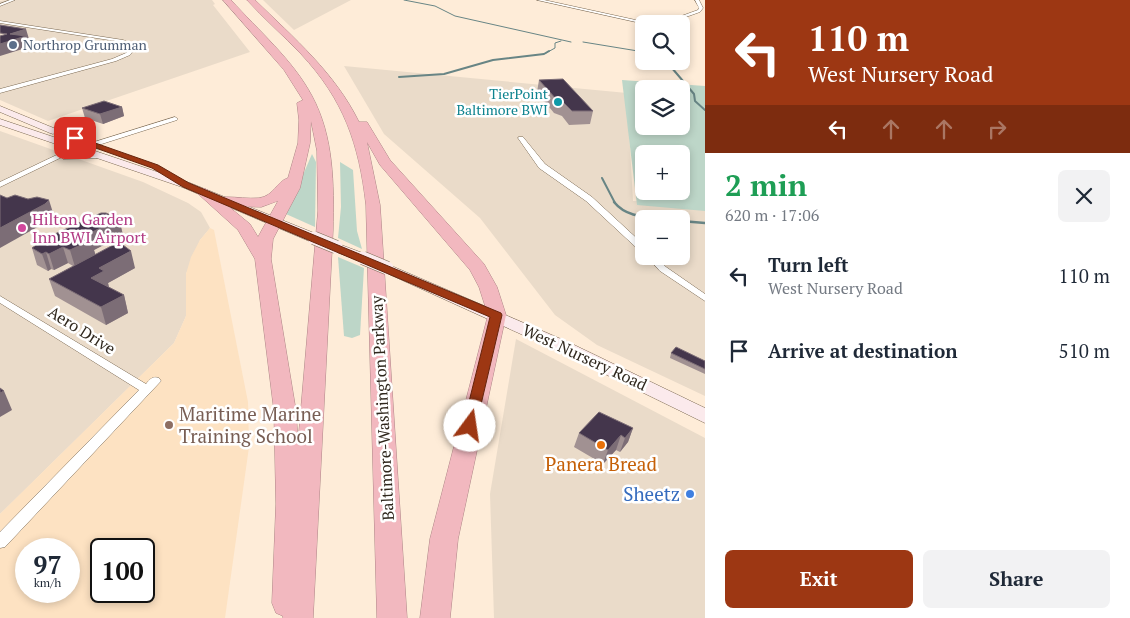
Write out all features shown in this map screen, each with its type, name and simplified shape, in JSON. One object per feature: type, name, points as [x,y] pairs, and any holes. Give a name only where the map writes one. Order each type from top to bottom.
[{"type":"highway","points":[[227,0],[286,69],[296,78],[314,114],[323,148],[326,171],[325,230],[298,618]]},
{"type":"highway","name":"Baltimore-Washington Parkway","points":[[251,0],[313,61],[329,80],[358,132],[368,171],[373,205],[392,618]]},
{"type":"highway","points":[[286,69],[304,106],[304,144],[293,188],[265,239],[263,259],[284,411],[289,504],[287,618]]},
{"type":"highway","points":[[329,80],[344,95],[385,162],[478,268],[488,287],[497,315],[444,539],[435,618]]},
{"type":"highway","points":[[224,201],[251,203],[269,201],[282,193],[296,170]]},
{"type":"highway","points":[[203,192],[244,227],[263,259]]},
{"type":"main road","name":"West Nursery Road","points":[[0,109],[44,128],[155,166],[186,185]]},
{"type":"main road","name":"West Nursery Road","points":[[0,122],[186,185],[387,268],[497,315],[705,416]]},
{"type":"main road","points":[[77,149],[90,149],[140,166],[155,166]]},
{"type":"street","points":[[0,5],[13,0]]},
{"type":"street","points":[[539,0],[635,20]]},
{"type":"street","points":[[687,15],[702,8],[697,0]]},
{"type":"street","points":[[0,22],[124,42],[133,48],[128,54],[114,60],[0,89]]},
{"type":"street","points":[[0,185],[52,158],[175,119]]},
{"type":"street","points":[[521,138],[542,166],[589,199],[635,242]]},
{"type":"street","points":[[0,192],[63,159],[78,156],[101,157]]},
{"type":"street","points":[[659,265],[705,298]]},
{"type":"street","name":"Aero Drive","points":[[0,299],[151,385],[0,542]]},
{"type":"shaded area","name":"Northrop Grumman","points":[[212,0],[215,4],[213,5],[250,52],[48,121],[0,100],[0,1]]},
{"type":"shaded area","points":[[263,0],[351,0],[294,30]]},
{"type":"shaded area","points":[[344,66],[627,93],[633,201],[705,203],[705,396],[597,345],[555,315],[480,218],[384,134]]},
{"type":"shaded area","points":[[0,131],[143,182],[188,203],[201,212],[210,228],[200,240],[186,274],[186,316],[174,343],[0,514]]},
{"type":"shaded area","name":"Maritime Marine Training School","points":[[210,228],[214,230],[248,402],[249,447],[225,618],[0,618],[0,514],[174,343],[186,316],[186,274],[191,257],[200,240]]},
{"type":"shaded area","points":[[516,339],[705,438],[705,618],[494,618],[490,494]]},
{"type":"green space","points":[[622,80],[635,81],[635,135],[690,135],[690,85],[705,86],[705,211],[637,205],[636,200],[690,200],[690,145],[635,145],[635,188]]},
{"type":"green space","points":[[312,154],[316,162],[315,227],[286,214]]},
{"type":"green space","points":[[340,162],[353,170],[357,231],[362,249],[338,238],[341,207]]},
{"type":"green space","points":[[338,257],[364,268],[360,335],[352,338],[344,336]]},
{"type":"building","points":[[0,25],[26,29],[10,34],[26,36],[0,44],[0,36],[7,34],[0,33]]},
{"type":"building","points":[[563,79],[593,111],[572,111],[564,103],[557,100],[539,80]]},
{"type":"building","points":[[104,101],[122,107],[100,114],[82,108]]},
{"type":"building","points":[[0,195],[7,198],[15,195],[28,199],[37,197],[49,200],[0,228]]},
{"type":"building","points":[[101,213],[106,213],[119,219],[84,236],[91,240],[70,250],[63,247],[49,254],[46,252],[42,254],[32,248],[46,238]]},
{"type":"building","points":[[115,244],[123,245],[131,251],[99,268],[104,271],[91,278],[124,295],[101,307],[49,279]]},
{"type":"building","points":[[676,347],[705,361],[705,369],[671,353]]},
{"type":"building","points":[[599,412],[633,428],[625,438],[621,435],[608,450],[579,433]]},
{"type":"waterway","points":[[404,0],[435,6],[455,16],[571,42]]},
{"type":"waterway","points":[[546,53],[555,48],[555,43],[561,41]]},
{"type":"waterway","points":[[583,42],[635,51]]},
{"type":"waterway","points":[[399,77],[444,74],[493,60],[544,54],[549,51]]},
{"type":"waterway","points":[[674,70],[694,94],[695,101],[705,110]]},
{"type":"waterway","points":[[602,178],[615,203]]},
{"type":"waterway","points":[[615,203],[624,211],[635,215]]},
{"type":"waterway","points":[[690,222],[705,223]]},
{"type":"place","name":"Northrop Grumman","points":[[13,45]]},
{"type":"place","name":"TierPoint Baltimore BWI","points":[[558,102]]},
{"type":"place","name":"Hilton Garden Inn BWI Airport","points":[[22,228]]},
{"type":"place","name":"Maritime Marine Training School","points":[[169,425]]},
{"type":"place","name":"Panera Bread","points":[[601,445]]},
{"type":"place","name":"Sheetz","points":[[690,494]]},
{"type":"route","points":[[75,138],[155,166],[186,185],[497,315],[470,426]]}]
